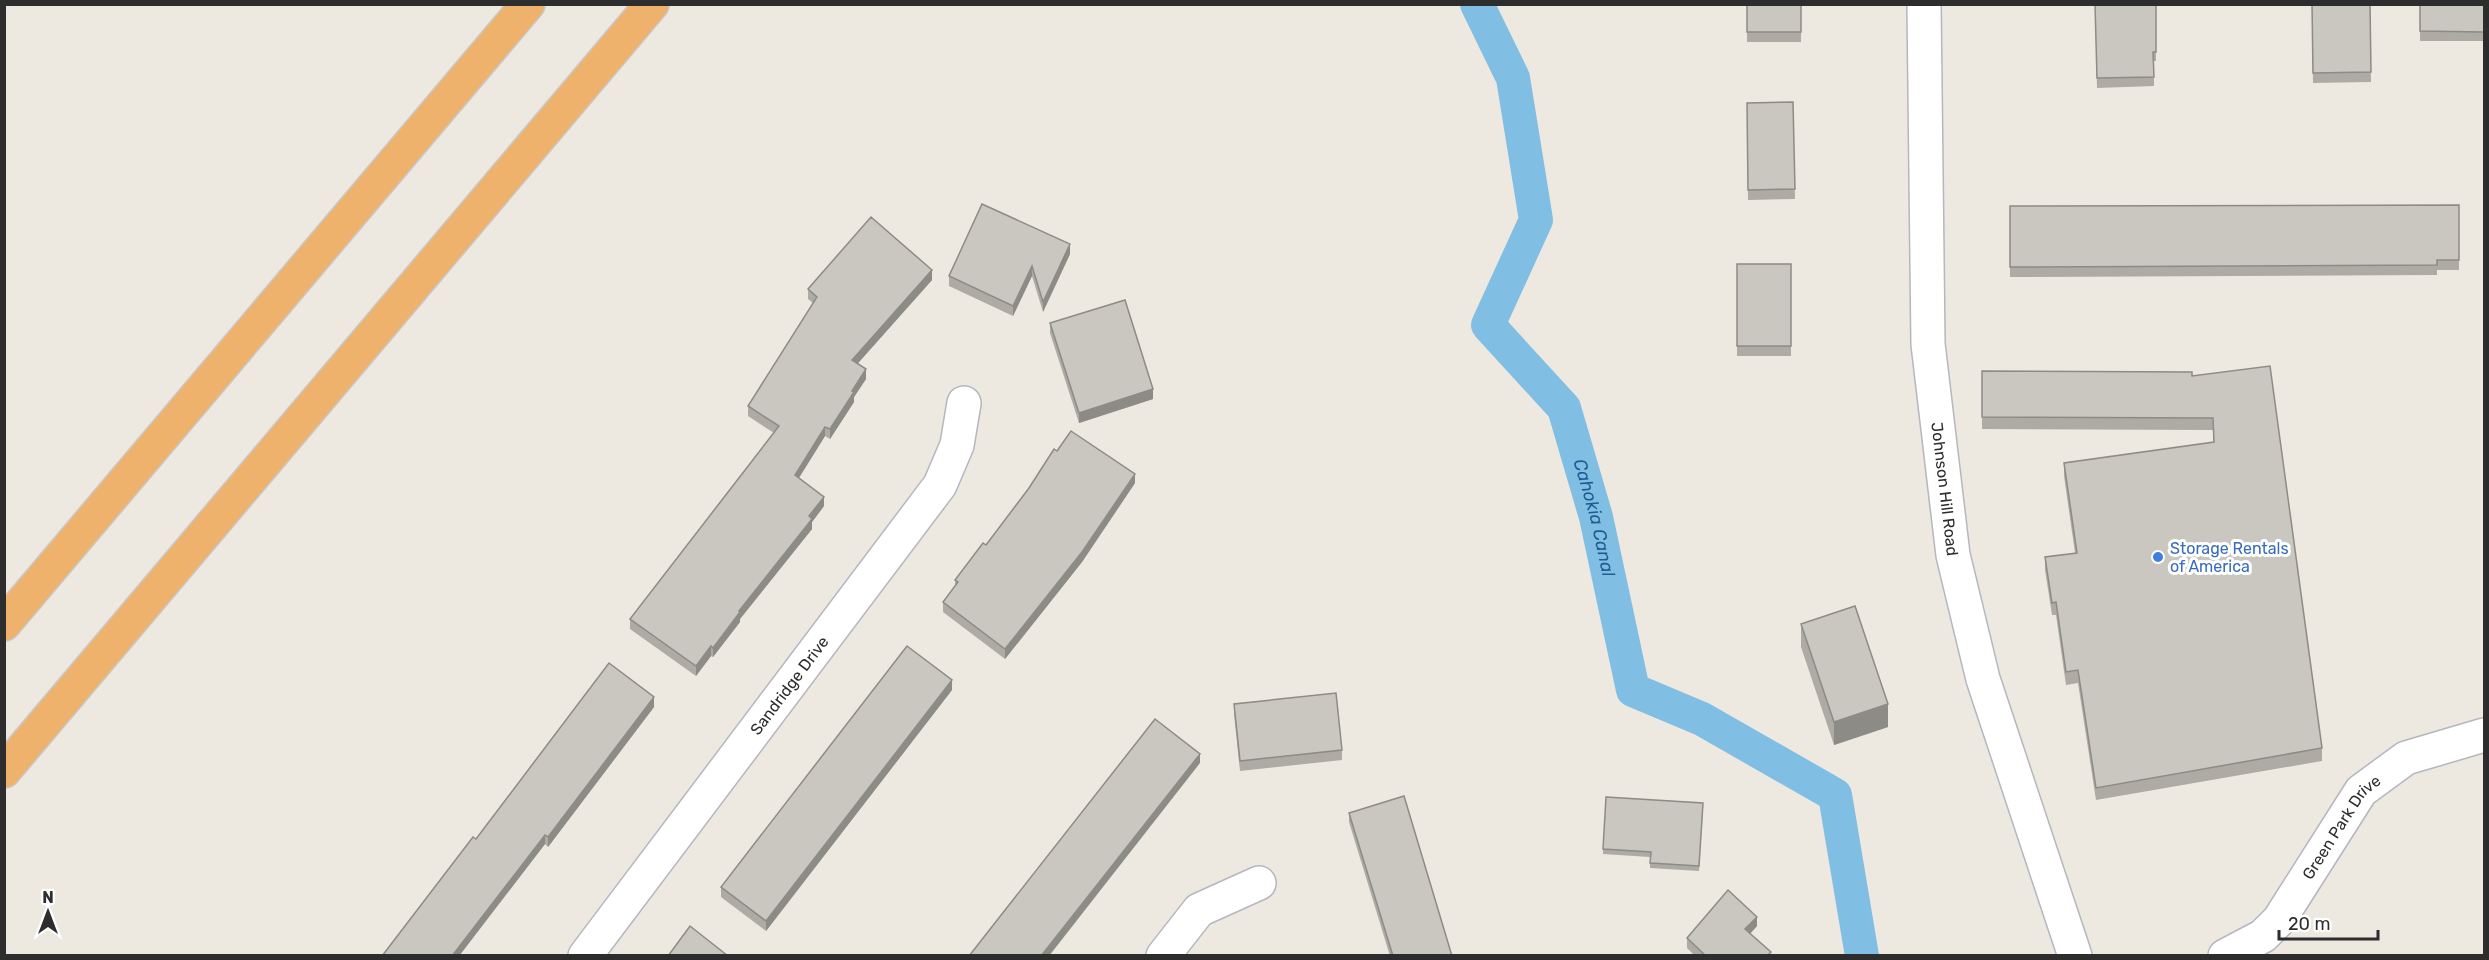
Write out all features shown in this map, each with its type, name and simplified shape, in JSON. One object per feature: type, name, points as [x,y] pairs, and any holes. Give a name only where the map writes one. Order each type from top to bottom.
[{"type":"highway","points":[[4,624],[528,4]]},
{"type":"highway","points":[[4,771],[652,4]]},
{"type":"street","name":"Johnson Hill Road","points":[[1924,4],[1928,344],[1953,555],[1983,679],[2075,956]]},
{"type":"street","name":"Sandridge Drive","points":[[585,956],[940,485],[957,445],[964,402]]},
{"type":"street","name":"Green Park Drive","points":[[2225,956],[2264,936],[2279,920],[2361,791],[2406,758],[2484,735]]},
{"type":"street","points":[[1163,956],[1199,910],[1259,883]]},
{"type":"building","points":[[1747,4],[1801,4],[1801,32],[1747,32]]},
{"type":"building","points":[[2095,4],[2156,4],[2154,77],[2097,78]]},
{"type":"building","points":[[2312,4],[2370,4],[2371,72],[2313,73]]},
{"type":"building","points":[[2420,4],[2484,4],[2484,32],[2420,31]]},
{"type":"building","points":[[1793,102],[1795,189],[1748,190],[1747,103]]},
{"type":"building","points":[[982,204],[1070,244],[1043,302],[1032,266],[1013,306],[949,276]]},
{"type":"building","points":[[2459,205],[2459,260],[2437,260],[2437,265],[2010,267],[2010,206]]},
{"type":"building","points":[[871,217],[932,270],[852,360],[866,369],[830,429],[825,427],[795,475],[824,497],[809,516],[812,519],[739,611],[713,648],[711,646],[696,666],[630,619],[779,426],[748,406],[817,297],[808,289]]},
{"type":"building","points":[[1737,264],[1791,264],[1791,346],[1737,346]]},
{"type":"building","points":[[1125,300],[1153,389],[1079,413],[1050,323]]},
{"type":"building","points":[[2270,366],[2322,748],[2096,788],[2078,670],[2066,672],[2056,602],[2052,603],[2045,557],[2077,553],[2064,463],[2214,442],[2213,418],[1982,417],[1982,371],[2192,372],[2192,376]]},
{"type":"building","points":[[1071,431],[1135,474],[1082,552],[1005,649],[943,602],[958,582],[955,580],[983,543],[986,545],[1029,488],[1054,449],[1057,451]]},
{"type":"building","points":[[1855,606],[1888,704],[1834,722],[1801,624]]},
{"type":"building","points":[[907,646],[952,680],[766,921],[721,887]]},
{"type":"building","points":[[609,663],[654,697],[548,837],[545,835],[452,956],[382,956],[473,837],[476,839]]},
{"type":"building","points":[[1336,693],[1342,750],[1240,761],[1234,704]]},
{"type":"building","points":[[1155,719],[1200,754],[1041,956],[969,956]]},
{"type":"building","points":[[1404,796],[1452,956],[1393,956],[1349,813]]},
{"type":"building","points":[[1606,797],[1703,803],[1699,866],[1650,863],[1651,852],[1603,849]]},
{"type":"building","points":[[1728,890],[1757,917],[1745,929],[1771,952],[1767,956],[1706,956],[1687,938]]},
{"type":"building","points":[[690,926],[728,956],[668,956]]},
{"type":"waterway","name":"Cahokia Canal","points":[[1477,4],[1513,78],[1536,220],[1488,325],[1564,408],[1596,517],[1633,690],[1702,719],[1835,795],[1862,956]]},
{"type":"place","name":"Storage Rentals of America","points":[[2158,557]]}]
